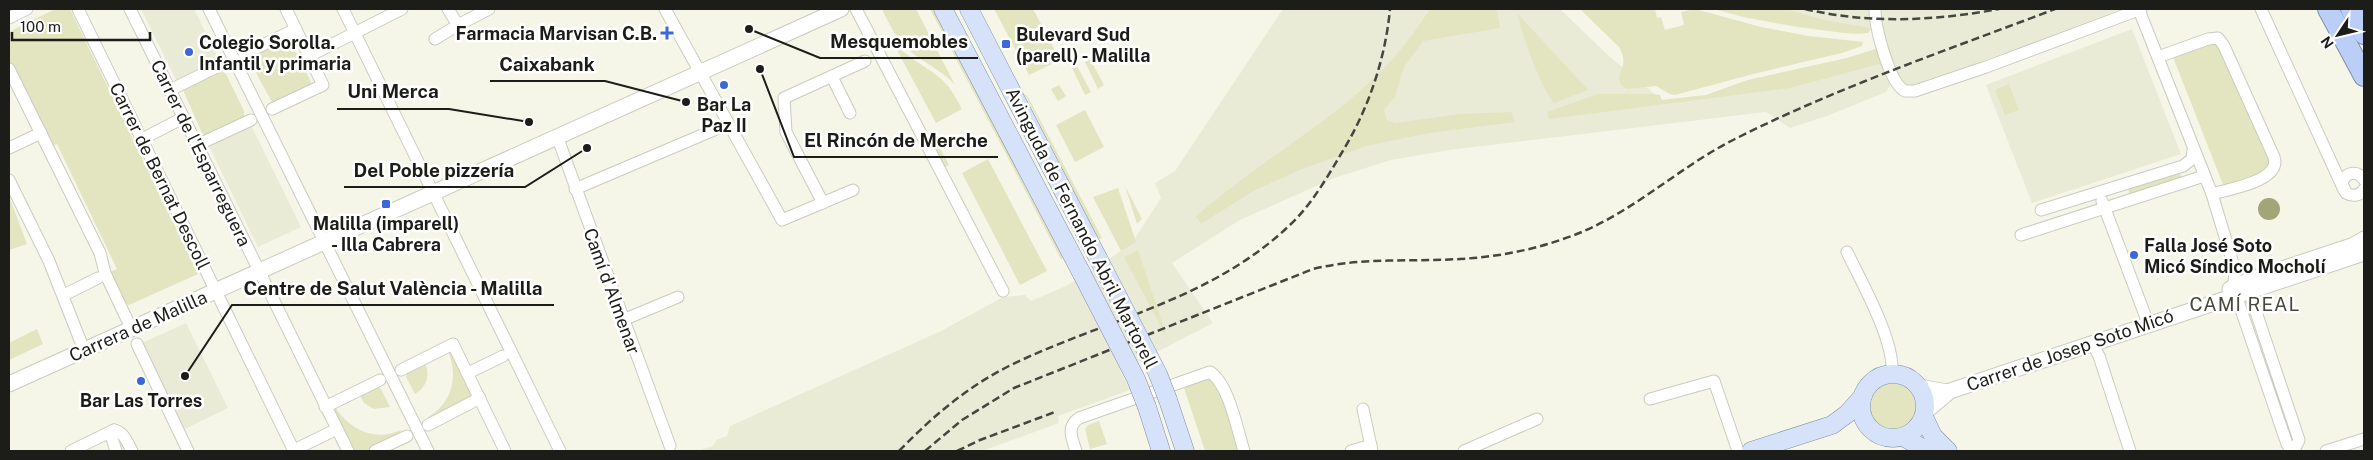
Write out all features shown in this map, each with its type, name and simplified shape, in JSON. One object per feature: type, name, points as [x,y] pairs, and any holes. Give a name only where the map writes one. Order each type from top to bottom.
[{"type":"highway","points":[[2328,9],[2363,79]]},
{"type":"highway","points":[[2351,9],[2364,34]]},
{"type":"main road","name":"Avinguda de Fernando Abril Martorell","points":[[943,9],[1136,379],[1161,451]]},
{"type":"main road","name":"Avinguda de Fernando Abril Martorell","points":[[969,9],[1158,374],[1185,451]]},
{"type":"main road","points":[[1751,451],[1832,425],[1848,414],[1876,378],[1892,374],[1907,377],[1920,387],[1925,399],[1925,415],[1933,436],[1948,451]]},
{"type":"main road","points":[[1862,396],[1862,414],[1870,429]]},
{"type":"main road","points":[[1771,451],[1845,428],[1862,427],[1870,429],[1886,438],[1903,437],[1918,428],[1925,415]]},
{"type":"main road","points":[[1903,437],[1928,451]]},
{"type":"street","points":[[9,18],[26,9]]},
{"type":"street","name":"Carrer de Bernat Descoll","points":[[78,9],[294,450]]},
{"type":"street","name":"Carrer de l'Esparreguera","points":[[130,9],[348,451]]},
{"type":"street","points":[[209,9],[428,451]]},
{"type":"street","points":[[272,110],[323,85],[286,9]]},
{"type":"street","points":[[343,9],[358,32]]},
{"type":"street","points":[[350,9],[358,32],[566,451]]},
{"type":"street","points":[[309,56],[402,9]]},
{"type":"street","points":[[448,9],[458,24]]},
{"type":"street","points":[[435,39],[458,24],[489,9]]},
{"type":"street","points":[[665,9],[782,220],[852,190]]},
{"type":"street","name":"Carrera de Malilla","points":[[9,384],[841,9]]},
{"type":"street","points":[[856,9],[1003,292]]},
{"type":"street","points":[[1874,9],[1877,30],[1896,85],[1905,91],[1915,91],[1974,69],[1986,67],[2140,9],[2193,150],[2212,194],[2235,270],[2234,283],[2241,294],[2301,446],[2288,448],[2241,294]]},
{"type":"street","points":[[2260,9],[2344,190],[2349,195],[2356,196],[2364,189]]},
{"type":"street","points":[[244,54],[296,29]]},
{"type":"street","points":[[2158,57],[2208,39],[2218,38],[2224,46],[2276,162],[2273,171],[2265,177],[2212,194]]},
{"type":"street","points":[[823,203],[786,132],[784,98],[865,61]]},
{"type":"street","points":[[170,90],[223,64]]},
{"type":"street","points":[[9,69],[100,253],[105,273],[131,328]]},
{"type":"street","points":[[832,77],[850,113]]},
{"type":"street","points":[[142,139],[183,118]]},
{"type":"street","points":[[197,145],[251,120]]},
{"type":"street","points":[[575,189],[728,124]]},
{"type":"street","points":[[9,148],[41,133]]},
{"type":"street","name":"Camí d'Almenar","points":[[557,136],[670,446]]},
{"type":"street","points":[[2041,210],[2182,166],[2192,159],[2193,150]]},
{"type":"street","points":[[2328,158],[2338,170],[2360,175],[2364,180]]},
{"type":"street","points":[[2344,190],[2343,180],[2352,173]]},
{"type":"street","points":[[2021,235],[2204,176]]},
{"type":"street","points":[[9,180],[49,262],[84,350]]},
{"type":"street","points":[[436,191],[560,451]]},
{"type":"street","points":[[2099,192],[2148,324]]},
{"type":"street","points":[[2241,294],[2252,279],[2354,245],[2364,239]]},
{"type":"street","points":[[1848,252],[1882,328],[1893,364],[1892,374]]},
{"type":"street","name":"Carrer de Josep Soto Micó","points":[[1925,415],[1947,392],[2092,342],[2364,253]]},
{"type":"street","points":[[2241,294],[2364,263]]},
{"type":"street","points":[[64,296],[98,278]]},
{"type":"street","points":[[623,320],[678,297]]},
{"type":"street","points":[[2092,342],[2099,356],[2130,451]]},
{"type":"street","points":[[136,344],[188,451]]},
{"type":"street","points":[[401,370],[454,344],[506,451]]},
{"type":"street","points":[[468,373],[503,356]]},
{"type":"street","points":[[1076,451],[1070,432],[1072,425],[1079,418],[1210,372],[1219,377],[1224,388],[1244,451]]},
{"type":"street","points":[[325,407],[380,380]]},
{"type":"street","points":[[1650,399],[1714,380],[1738,451]]},
{"type":"street","name":"Carrer de Josep Soto Micó","points":[[1920,387],[1947,392]]},
{"type":"street","points":[[428,425],[480,398]]},
{"type":"street","points":[[1351,451],[1372,448],[1363,409]]},
{"type":"street","points":[[1464,451],[1537,419]]},
{"type":"street","points":[[294,450],[337,429]]},
{"type":"street","points":[[114,430],[111,435],[116,451]]},
{"type":"street","points":[[71,451],[114,430],[119,431],[124,436],[132,451]]},
{"type":"street","points":[[374,451],[407,436]]},
{"type":"street","points":[[2326,451],[2364,439]]},
{"type":"shaded area","points":[[55,9],[70,9],[198,274],[129,305],[125,303],[110,272],[117,269],[57,144],[51,146],[9,63],[9,32]]},
{"type":"shaded area","name":"Colegio Sorolla. Infantil y primaria","points":[[141,9],[194,9],[220,62],[177,82]]},
{"type":"shaded area","points":[[882,9],[916,9],[955,85],[905,47],[894,32]]},
{"type":"shaded area","points":[[930,9],[935,9],[1064,257],[1061,259]]},
{"type":"shaded area","points":[[994,9],[1033,9],[1060,60],[1029,75]]},
{"type":"shaded area","points":[[1283,9],[1560,9],[1610,57],[1662,100],[1706,95],[1748,80],[1847,58],[1879,48],[1891,84],[1886,92],[1827,116],[1790,128],[1766,112],[1449,150],[1391,160],[1334,178],[1240,220],[1172,263],[1213,323],[1120,371],[1130,390],[1058,416],[1059,423],[982,451],[697,451],[713,446],[716,440],[727,436],[730,426],[941,331],[1003,297],[1025,295],[1031,301],[1066,286],[1126,247],[1137,235],[1161,198],[1155,183],[1175,171]]},
{"type":"shaded area","points":[[1430,9],[1503,9],[1497,10],[1500,28],[1423,41],[1404,67],[1395,97],[1384,110],[1387,120],[1396,123],[1460,114],[1511,112],[1515,122],[1430,133],[1366,146],[1302,169],[1253,191],[1201,224],[1196,216],[1246,176],[1355,96],[1394,57]]},
{"type":"shaded area","points":[[1580,9],[1655,9],[1657,18],[1661,17],[1665,30],[1684,25],[1681,12],[1695,9],[1761,27],[1809,36],[1863,42],[1862,46],[1842,53],[1675,95],[1656,86],[1627,89],[1621,85],[1619,80],[1623,57],[1619,47]]},
{"type":"shaded area","points":[[1714,9],[1868,9],[1871,28],[1868,33],[1795,27],[1742,17]]},
{"type":"shaded area","points":[[1714,9],[1786,9],[1824,20],[1871,28],[1868,33],[1839,32],[1795,26]]},
{"type":"shaded area","points":[[1881,9],[2121,9],[1972,65],[1909,86],[1905,85],[1898,76],[1879,27]]},
{"type":"shaded area","points":[[1517,13],[1588,90],[1554,103],[1537,73]]},
{"type":"shaded area","points":[[2132,29],[2181,154],[2032,203],[1986,85]]},
{"type":"shaded area","points":[[289,39],[311,82],[310,86],[275,103],[272,102],[258,77],[250,57]]},
{"type":"shaded area","points":[[891,39],[908,56],[944,81],[962,109],[936,123]]},
{"type":"shaded area","points":[[2211,43],[2218,45],[2271,159],[2268,172],[2224,187],[2173,57]]},
{"type":"shaded area","points":[[1879,48],[1885,65],[1881,66],[1879,64],[1790,88],[1549,119],[1547,112],[1598,94],[1652,94],[1660,95],[1662,100],[1706,95],[1748,80],[1847,58]]},
{"type":"shaded area","points":[[1090,59],[1104,85],[1098,89],[1085,62]]},
{"type":"shaded area","points":[[1077,66],[1091,92],[1085,95],[1072,68]]},
{"type":"shaded area","points":[[221,70],[226,74],[244,111],[244,117],[207,136],[202,133],[183,90],[185,87]]},
{"type":"shaded area","points":[[2009,84],[2019,110],[2005,115],[1995,90]]},
{"type":"shaded area","points":[[1059,85],[1066,96],[1058,101],[1051,89]]},
{"type":"shaded area","points":[[1025,94],[1027,95],[1102,238],[1098,240]]},
{"type":"shaded area","points":[[1085,110],[1104,147],[1075,162],[1056,125]]},
{"type":"shaded area","points":[[250,123],[301,227],[258,247],[208,144]]},
{"type":"shaded area","points":[[935,138],[949,165],[944,168],[930,141]]},
{"type":"shaded area","points":[[988,159],[1047,271],[1020,285],[962,173]]},
{"type":"shaded area","points":[[2179,171],[2182,179],[2130,195],[2128,188]]},
{"type":"shaded area","points":[[1125,186],[1142,219],[1137,224]]},
{"type":"shaded area","points":[[1118,188],[1136,242],[1121,251],[1093,197]]},
{"type":"shaded area","points":[[9,196],[27,244],[9,250]]},
{"type":"shaded area","points":[[2269,198],[2277,201],[2280,209],[2277,217],[2269,220],[2261,217],[2258,209],[2261,201]]},
{"type":"shaded area","points":[[1138,250],[1168,340],[1124,257]]},
{"type":"shaded area","points":[[186,323],[228,408],[185,429],[142,343]]},
{"type":"shaded area","points":[[37,329],[43,344],[9,360],[9,343]]},
{"type":"shaded area","points":[[448,351],[450,351],[473,392],[472,398],[430,419],[428,417],[443,404],[451,388],[453,370]]},
{"type":"shaded area","points":[[424,361],[427,380],[415,394],[406,377],[407,371]]},
{"type":"shaded area","points":[[1207,377],[1219,382],[1242,451],[1205,451],[1183,385]]},
{"type":"shaded area","points":[[1898,383],[1910,389],[1915,397],[1915,415],[1910,423],[1902,428],[1888,429],[1876,423],[1871,415],[1870,401],[1876,389],[1884,384]]},
{"type":"shaded area","points":[[377,387],[381,389],[390,407],[374,409],[364,403],[359,394]]},
{"type":"shaded area","points":[[335,407],[348,422],[364,432],[382,435],[401,430],[400,434],[366,451],[353,451],[334,412]]},
{"type":"shaded area","points":[[1099,421],[1107,444],[1090,449],[1085,429],[1088,425]]},
{"type":"railway","points":[[899,451],[924,426],[964,393],[994,374],[1046,349],[1159,305],[1196,288],[1231,269],[1265,247],[1296,219],[1309,204],[1351,137],[1374,84],[1384,47],[1390,9]]},
{"type":"railway","points":[[1805,9],[1829,14],[1877,19],[1926,18],[1999,9]]},
{"type":"railway","points":[[925,451],[962,420],[1014,388],[1313,269],[1368,261],[1486,257],[1537,247],[1587,230],[1630,206],[1713,151],[1774,120],[1853,86],[2055,9]]},
{"type":"railway","points":[[957,451],[980,440],[1055,412]]},
{"type":"place","name":"Mesquemobles","points":[[749,29]]},
{"type":"place","name":"Farmacia Marvisan C.B.","points":[[667,33]]},
{"type":"place","name":"Bulevard Sud (parell) - Malilla","points":[[1006,44]]},
{"type":"place","name":"Colegio Sorolla. Infantil y primaria","points":[[189,52]]},
{"type":"place","name":"El Rincón de Merche","points":[[760,69]]},
{"type":"place","name":"Bar La Paz II","points":[[724,85]]},
{"type":"place","name":"Caixabank","points":[[686,102]]},
{"type":"place","name":"Uni Merca","points":[[529,122]]},
{"type":"place","name":"Del Poble pizzería","points":[[587,148]]},
{"type":"place","name":"Malilla (imparell) - Illa Cabrera","points":[[386,204]]},
{"type":"place","name":"Falla José Soto Micó Síndico Mocholí","points":[[2134,255]]},
{"type":"place","name":"Centre de Salut València - Malilla","points":[[185,376]]},
{"type":"place","name":"Bar Las Torres","points":[[141,381]]},
{"type":"district","name":"CAMÍ REAL","points":[[2245,304]]}]
